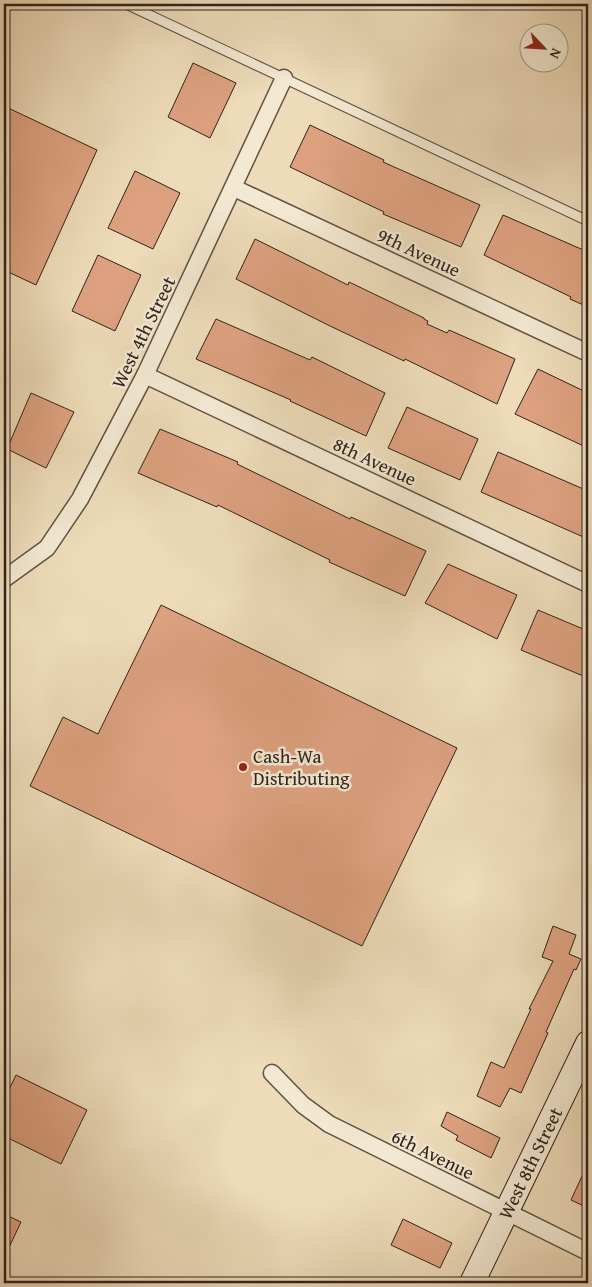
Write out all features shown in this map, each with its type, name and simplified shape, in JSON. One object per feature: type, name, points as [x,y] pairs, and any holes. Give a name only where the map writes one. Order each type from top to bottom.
[{"type":"street","name":"West 4th Street","points":[[4,579],[47,548],[80,499],[145,375],[284,78]]},
{"type":"street","name":"9th Avenue","points":[[234,188],[588,353]]},
{"type":"street","name":"8th Avenue","points":[[145,375],[588,584]]},
{"type":"street","name":"West 8th Street","points":[[472,1283],[588,1043]]},
{"type":"street","name":"6th Avenue","points":[[272,1073],[303,1105],[329,1124],[588,1252]]},
{"type":"lane","points":[[126,4],[588,221]]},
{"type":"building","points":[[193,63],[236,83],[210,138],[168,117]]},
{"type":"building","points":[[4,106],[97,150],[36,285],[4,270]]},
{"type":"building","points":[[310,125],[384,160],[383,162],[480,205],[461,247],[383,214],[384,212],[290,167]]},
{"type":"building","points":[[135,171],[180,193],[153,249],[108,228]]},
{"type":"building","points":[[503,215],[588,252],[588,307],[484,255]]},
{"type":"building","points":[[255,239],[348,285],[349,282],[424,318],[428,321],[427,324],[447,333],[449,330],[515,359],[497,404],[405,359],[404,361],[330,326],[236,279]]},
{"type":"building","points":[[98,255],[141,275],[115,331],[72,311]]},
{"type":"building","points":[[216,319],[310,360],[312,357],[385,393],[366,436],[291,400],[196,359]]},
{"type":"building","points":[[538,369],[588,393],[588,448],[515,414]]},
{"type":"building","points":[[31,393],[74,412],[46,468],[7,449]]},
{"type":"building","points":[[407,407],[478,439],[460,480],[388,448]]},
{"type":"building","points":[[160,429],[238,462],[237,464],[350,519],[351,517],[426,551],[405,596],[329,562],[330,560],[218,505],[217,507],[138,473]]},
{"type":"building","points":[[498,452],[588,491],[588,539],[481,492]]},
{"type":"building","points":[[448,564],[517,595],[497,639],[425,603]]},
{"type":"building","name":"Cash-Wa Distributing","points":[[161,605],[457,748],[362,946],[30,786],[63,717],[98,734]]},
{"type":"building","points":[[538,610],[588,631],[588,678],[521,650]]},
{"type":"building","points":[[553,926],[576,935],[569,954],[581,959],[576,970],[574,969],[521,1093],[510,1088],[500,1107],[477,1096],[491,1062],[504,1068],[531,1009],[529,1009],[553,961],[542,957]]},
{"type":"building","points":[[16,1075],[87,1110],[61,1164],[4,1136],[4,1100]]},
{"type":"building","points":[[447,1112],[500,1138],[491,1158],[456,1140],[458,1136],[441,1126]]},
{"type":"building","points":[[588,1163],[588,1208],[571,1200]]},
{"type":"building","points":[[4,1214],[21,1222],[4,1258]]},
{"type":"building","points":[[403,1219],[452,1243],[440,1268],[391,1245]]},
{"type":"place","name":"Cash-Wa Distributing","points":[[243,767]]}]
